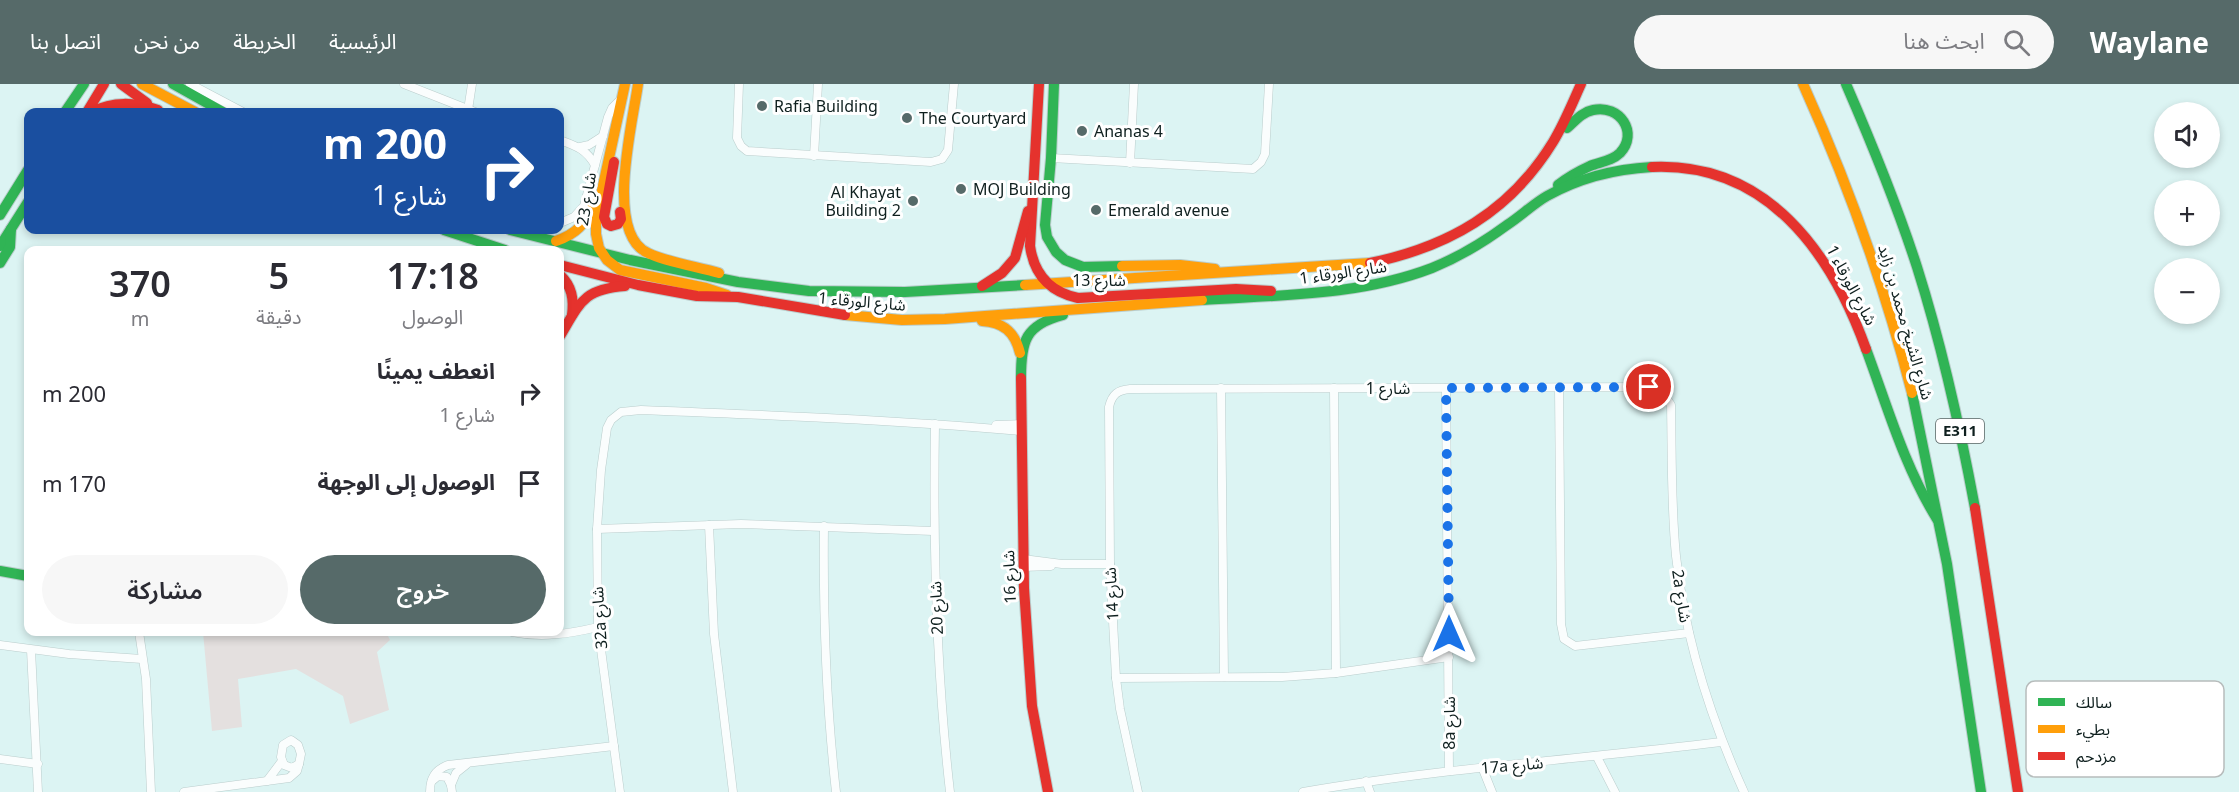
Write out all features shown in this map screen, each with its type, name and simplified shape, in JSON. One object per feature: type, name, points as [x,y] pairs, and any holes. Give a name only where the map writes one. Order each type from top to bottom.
[{"type":"main road","points":[[68,108],[73,84]]},
{"type":"main road","points":[[69,108],[84,84]]},
{"type":"main road","points":[[91,108],[104,84]]},
{"type":"main road","points":[[121,84],[156,108]]},
{"type":"main road","points":[[142,84],[187,108]]},
{"type":"main road","points":[[173,84],[216,108]]},
{"type":"main road","name":"شارع 23","points":[[602,254],[596,239],[596,225],[625,84]]},
{"type":"main road","name":"شارع 23","points":[[638,84],[624,169],[623,196],[630,238],[647,254],[711,269],[738,282]]},
{"type":"main road","points":[[1039,84],[1031,258],[1046,283]]},
{"type":"main road","name":"شارع 13","points":[[1054,84],[1046,231],[1052,248],[1065,260],[1083,267],[1180,265],[1233,273]]},
{"type":"main road","name":"شارع الورقاء 1","points":[[534,234],[554,242],[602,254],[738,282],[808,291],[979,288],[1367,264],[1414,253],[1445,242],[1500,206],[1532,172],[1556,137],[1581,84]]},
{"type":"main road","name":"شارع الشيخ محمد بن زايد","points":[[1803,84],[1841,171],[1881,280],[1910,386],[1940,523],[1981,792]]},
{"type":"main road","name":"شارع الشيخ محمد بن زايد","points":[[1846,84],[1900,217],[1925,291],[1945,366],[1977,516],[2018,792]]},
{"type":"main road","points":[[99,108],[122,102],[139,103],[152,108]]},
{"type":"main road","points":[[1532,172],[1552,150],[1582,108],[1605,103],[1624,116],[1628,127],[1628,139],[1619,154],[1573,174],[1547,196]]},
{"type":"main road","points":[[617,126],[613,170],[604,217],[607,224],[611,226],[618,224],[621,219],[619,194],[624,169]]},
{"type":"main road","name":"شارع الورقاء 1","points":[[564,267],[638,285],[705,297],[730,297],[829,314],[890,320],[945,319],[1286,295],[1360,288],[1396,280],[1430,268],[1479,244],[1547,196],[1586,178],[1641,167],[1669,166],[1698,170],[1726,178],[1776,207],[1797,226],[1818,252],[1844,297],[1861,333],[1904,460],[1924,499],[1940,523]]},
{"type":"main road","points":[[0,215],[24,176]]},
{"type":"main road","points":[[554,242],[571,236],[583,226],[604,182]]},
{"type":"main road","points":[[979,288],[1002,273],[1015,258],[1032,203]]},
{"type":"main road","points":[[0,246],[24,208]]},
{"type":"main road","points":[[0,264],[10,246],[11,228]]},
{"type":"main road","points":[[456,234],[494,246]]},
{"type":"main road","points":[[602,254],[608,262],[620,270],[706,288],[730,297]]},
{"type":"main road","points":[[564,278],[571,290],[572,316]]},
{"type":"main road","name":"شارع 13","points":[[1046,283],[1064,295],[1078,298],[1246,289],[1286,295]]},
{"type":"main road","points":[[564,329],[584,300],[596,290],[611,286],[638,285]]},
{"type":"main road","name":"شارع 16","points":[[1048,792],[1032,706],[1023,563],[1021,360],[1024,340],[1033,326],[1044,320],[1084,309]]},
{"type":"main road","name":"شارع 16","points":[[945,319],[988,321],[1002,325],[1015,337],[1021,360]]},
{"type":"main road","points":[[0,571],[24,575]]},
{"type":"street","points":[[189,84],[235,108]]},
{"type":"street","points":[[404,84],[464,108]]},
{"type":"street","points":[[471,84],[472,108]]},
{"type":"street","points":[[739,84],[736,132],[741,146],[752,152],[936,162],[945,155],[949,146],[954,84]]},
{"type":"street","points":[[814,156],[818,84]]},
{"type":"street","points":[[1130,163],[1134,84]]},
{"type":"street","points":[[1051,158],[1253,169],[1261,162],[1265,154],[1269,84]]},
{"type":"street","points":[[564,222],[570,220],[581,210],[586,201],[610,112],[623,98]]},
{"type":"street","points":[[580,147],[589,145],[603,136]]},
{"type":"street","points":[[564,141],[580,147],[595,165]]},
{"type":"street","points":[[1559,387],[1561,624],[1564,639],[1575,646],[1689,633]]},
{"type":"street","name":"شارع 1","points":[[1113,396],[1118,391],[1130,389],[1221,388],[1649,387],[1663,393]]},
{"type":"street","points":[[1221,388],[1224,678]]},
{"type":"street","points":[[1334,388],[1336,673]]},
{"type":"street","name":"8a شارع","points":[[1446,388],[1449,771]]},
{"type":"street","name":"2a شارع","points":[[1663,393],[1671,405],[1674,528],[1680,586],[1689,633],[1721,742],[1744,792]]},
{"type":"street","name":"شارع 14","points":[[1113,396],[1109,406],[1110,564],[1116,678],[1120,709],[1138,792]]},
{"type":"street","name":"32a شارع","points":[[620,792],[598,627],[597,529],[601,470],[607,428],[614,417],[625,411],[641,410],[816,416],[935,424]]},
{"type":"street","points":[[935,424],[1022,428]]},
{"type":"street","name":"شارع 20","points":[[935,424],[933,531],[939,670],[950,792]]},
{"type":"street","points":[[597,529],[710,525],[824,526],[933,531]]},
{"type":"street","points":[[710,525],[714,634],[733,792]]},
{"type":"street","points":[[824,526],[823,620],[826,691],[836,792]]},
{"type":"street","points":[[1023,563],[1110,564]]},
{"type":"street","points":[[564,633],[598,627]]},
{"type":"street","points":[[139,636],[146,679],[151,792]]},
{"type":"street","points":[[0,645],[31,650],[142,659]]},
{"type":"street","points":[[31,650],[38,792]]},
{"type":"street","points":[[1116,678],[1224,678],[1336,673],[1449,657]]},
{"type":"street","points":[[184,792],[289,778],[297,771],[299,764],[300,748],[295,741],[291,740],[283,745],[282,761],[288,768],[299,764]]},
{"type":"street","name":"17a شارع","points":[[1303,792],[1366,781],[1482,767],[1597,757],[1721,742]]},
{"type":"street","points":[[430,792],[435,772],[443,767],[614,746]]},
{"type":"street","points":[[1597,757],[1615,792]]},
{"type":"street","points":[[0,759],[38,764]]},
{"type":"street","points":[[267,781],[282,761]]},
{"type":"street","points":[[452,788],[456,773],[468,764]]},
{"type":"street","points":[[1482,767],[1492,792]]},
{"type":"street","points":[[431,782],[438,776],[442,776],[450,780],[452,788]]},
{"type":"street","points":[[1366,781],[1370,792]]},
{"type":"shaded area","points":[[203,636],[388,636],[390,640],[377,652],[389,710],[350,724],[343,696],[296,669],[238,679],[242,727],[212,731]]},
{"type":"traffic: fast","points":[[68,108],[84,84]]},
{"type":"traffic: fast","points":[[173,84],[216,108]]},
{"type":"traffic: fast","points":[[1054,84],[1045,225],[1047,237],[1056,252],[1065,260],[1083,267],[1122,266]]},
{"type":"traffic: fast","points":[[1846,84],[1893,198],[1926,297],[1950,387],[1975,508]]},
{"type":"traffic: fast","points":[[1558,185],[1590,166],[1617,156],[1628,137],[1624,122],[1611,111],[1603,109],[1585,113],[1567,128]]},
{"type":"traffic: fast","points":[[1202,300],[1319,293],[1404,277],[1432,268],[1471,249],[1542,199],[1572,184],[1625,170],[1652,167]]},
{"type":"traffic: fast","points":[[0,215],[24,176]]},
{"type":"traffic: fast","points":[[0,246],[24,208]]},
{"type":"traffic: fast","points":[[0,263],[10,247],[11,229]]},
{"type":"traffic: fast","points":[[456,234],[493,246]]},
{"type":"traffic: fast","points":[[526,234],[630,260],[738,282],[809,291],[905,292],[1025,285]]},
{"type":"traffic: fast","points":[[1021,378],[1022,354],[1028,336],[1040,324],[1063,315]]},
{"type":"traffic: fast","points":[[1866,349],[1906,457],[1937,519]]},
{"type":"traffic: fast","points":[[1912,393],[1947,564],[1981,792]]},
{"type":"traffic: fast","points":[[0,571],[24,575]]},
{"type":"traffic: slow","points":[[142,84],[187,108]]},
{"type":"traffic: slow","points":[[625,84],[596,218],[599,248],[607,260],[620,270],[706,288],[727,295]]},
{"type":"traffic: slow","points":[[638,84],[627,149],[624,201],[627,224],[635,242],[648,253],[673,262],[719,273]]},
{"type":"traffic: slow","points":[[1803,84],[1836,160],[1864,236],[1890,313],[1912,393]]},
{"type":"traffic: slow","points":[[556,241],[579,227],[593,204]]},
{"type":"traffic: slow","points":[[1025,285],[1370,263]]},
{"type":"traffic: slow","points":[[1122,266],[1180,265],[1215,269]]},
{"type":"traffic: slow","points":[[845,315],[902,320],[945,319],[1202,300]]},
{"type":"traffic: slow","points":[[982,321],[996,323],[1007,330],[1015,339],[1020,353]]},
{"type":"traffic: jam","points":[[89,108],[104,84]]},
{"type":"traffic: jam","points":[[121,84],[147,103]]},
{"type":"traffic: jam","points":[[1039,84],[1030,246],[1035,265],[1045,280],[1059,291],[1078,298],[1236,289],[1271,291]]},
{"type":"traffic: jam","points":[[1370,263],[1398,256],[1451,236],[1475,223],[1497,207],[1536,167],[1553,142],[1581,84]]},
{"type":"traffic: jam","points":[[99,108],[116,104],[141,105],[151,108]]},
{"type":"traffic: jam","points":[[614,162],[604,217],[607,224],[611,226],[618,224],[621,219],[620,212]]},
{"type":"traffic: jam","points":[[1652,167],[1693,169],[1729,180],[1761,197],[1789,220],[1813,247],[1834,279],[1866,349]]},
{"type":"traffic: jam","points":[[982,286],[1002,273],[1015,258],[1028,211]]},
{"type":"traffic: jam","points":[[564,266],[638,285],[697,296],[738,297],[845,315]]},
{"type":"traffic: jam","points":[[564,280],[571,293],[572,315]]},
{"type":"traffic: jam","points":[[564,330],[578,306],[591,294],[600,290],[625,286]]},
{"type":"traffic: jam","points":[[1021,378],[1024,588],[1032,706],[1048,792]]},
{"type":"traffic: jam","points":[[1975,508],[2018,792]]},
{"type":"place","name":"Rafia Building","points":[[762,106]]},
{"type":"place","name":"The Courtyard","points":[[907,118]]},
{"type":"place","name":"Ananas 4","points":[[1082,131]]},
{"type":"place","name":"MOJ Building","points":[[961,189]]},
{"type":"place","name":"Al Khayat Building 2","points":[[913,201]]},
{"type":"place","name":"Emerald avenue","points":[[1096,210]]},
{"type":"route","points":[[1449,634],[1446,388],[1649,387]]}]
